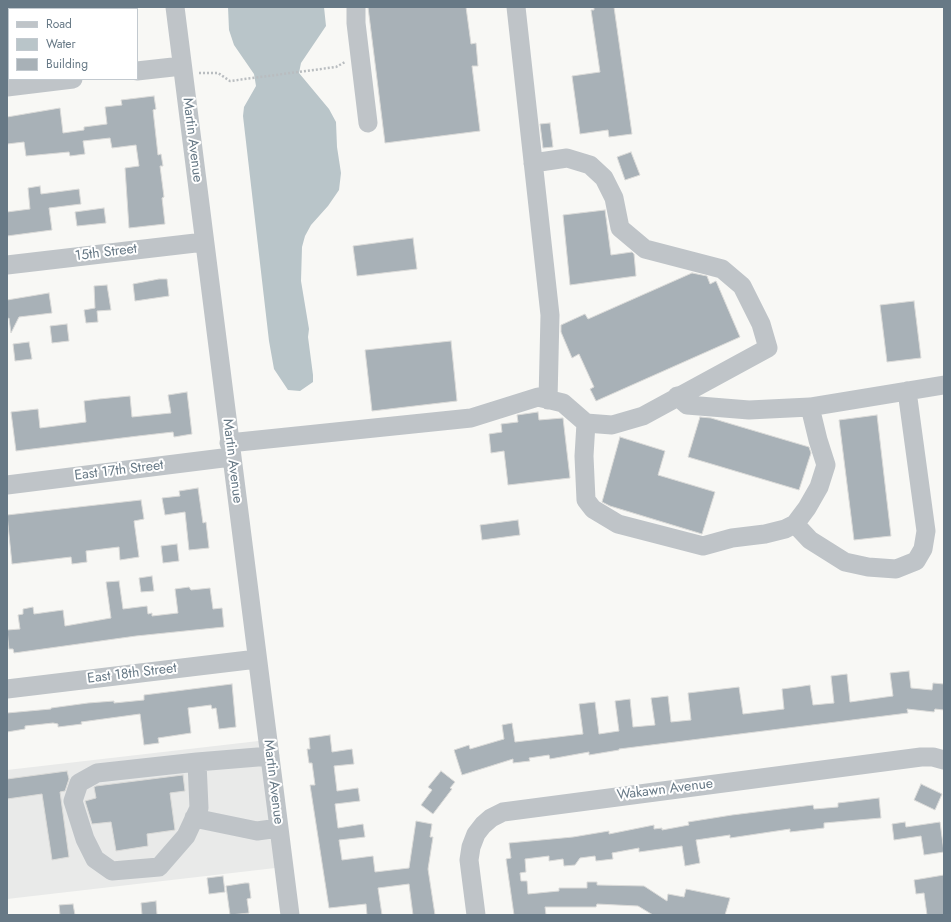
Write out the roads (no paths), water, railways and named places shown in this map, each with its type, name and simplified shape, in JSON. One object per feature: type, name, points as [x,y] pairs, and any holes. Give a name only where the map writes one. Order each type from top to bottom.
[{"type":"street","name":"Martin Avenue","points":[[175,7],[290,915]]},
{"type":"street","points":[[356,7],[356,23],[368,123]]},
{"type":"street","points":[[516,7],[550,315],[548,400]]},
{"type":"street","points":[[138,71],[183,73]]},
{"type":"street","points":[[7,87],[65,80]]},
{"type":"street","points":[[534,163],[567,158],[590,165],[604,178],[614,198],[620,228],[645,249],[722,269],[742,286],[760,324],[768,348],[676,396],[642,416],[612,425],[586,423],[584,456],[586,500],[593,509],[618,524],[703,546],[732,538],[765,534],[785,529],[795,524],[807,508],[819,487],[826,465],[810,407]]},
{"type":"street","name":"15th Street","points":[[7,265],[204,242]]},
{"type":"street","points":[[676,396],[687,405],[749,410],[810,407],[944,385]]},
{"type":"street","points":[[795,524],[810,540],[845,562],[868,567],[896,569],[916,561],[923,550],[926,531],[907,391]]},
{"type":"street","name":"East 17th Street","points":[[7,486],[230,450],[471,418],[538,397],[563,403],[586,423]]},
{"type":"street","name":"East 18th Street","points":[[7,689],[257,659]]},
{"type":"street","points":[[197,762],[199,808],[186,836],[159,867],[112,871],[95,859],[85,839],[73,801],[78,782],[97,773],[197,762],[270,756]]},
{"type":"street","name":"Wakawn Avenue","points":[[476,915],[469,860],[471,847],[475,837],[483,825],[491,818],[503,812],[921,757],[933,757],[944,760]]},
{"type":"street","points":[[194,818],[257,831],[279,828]]},
{"type":"water","points":[[228,7],[324,7],[326,26],[301,63],[299,73],[329,109],[336,122],[337,147],[341,173],[339,190],[328,206],[311,225],[305,236],[302,247],[301,281],[309,329],[308,337],[313,382],[300,391],[288,390],[274,369],[269,341],[243,116],[244,107],[256,86],[254,74],[234,45],[229,30]]}]
